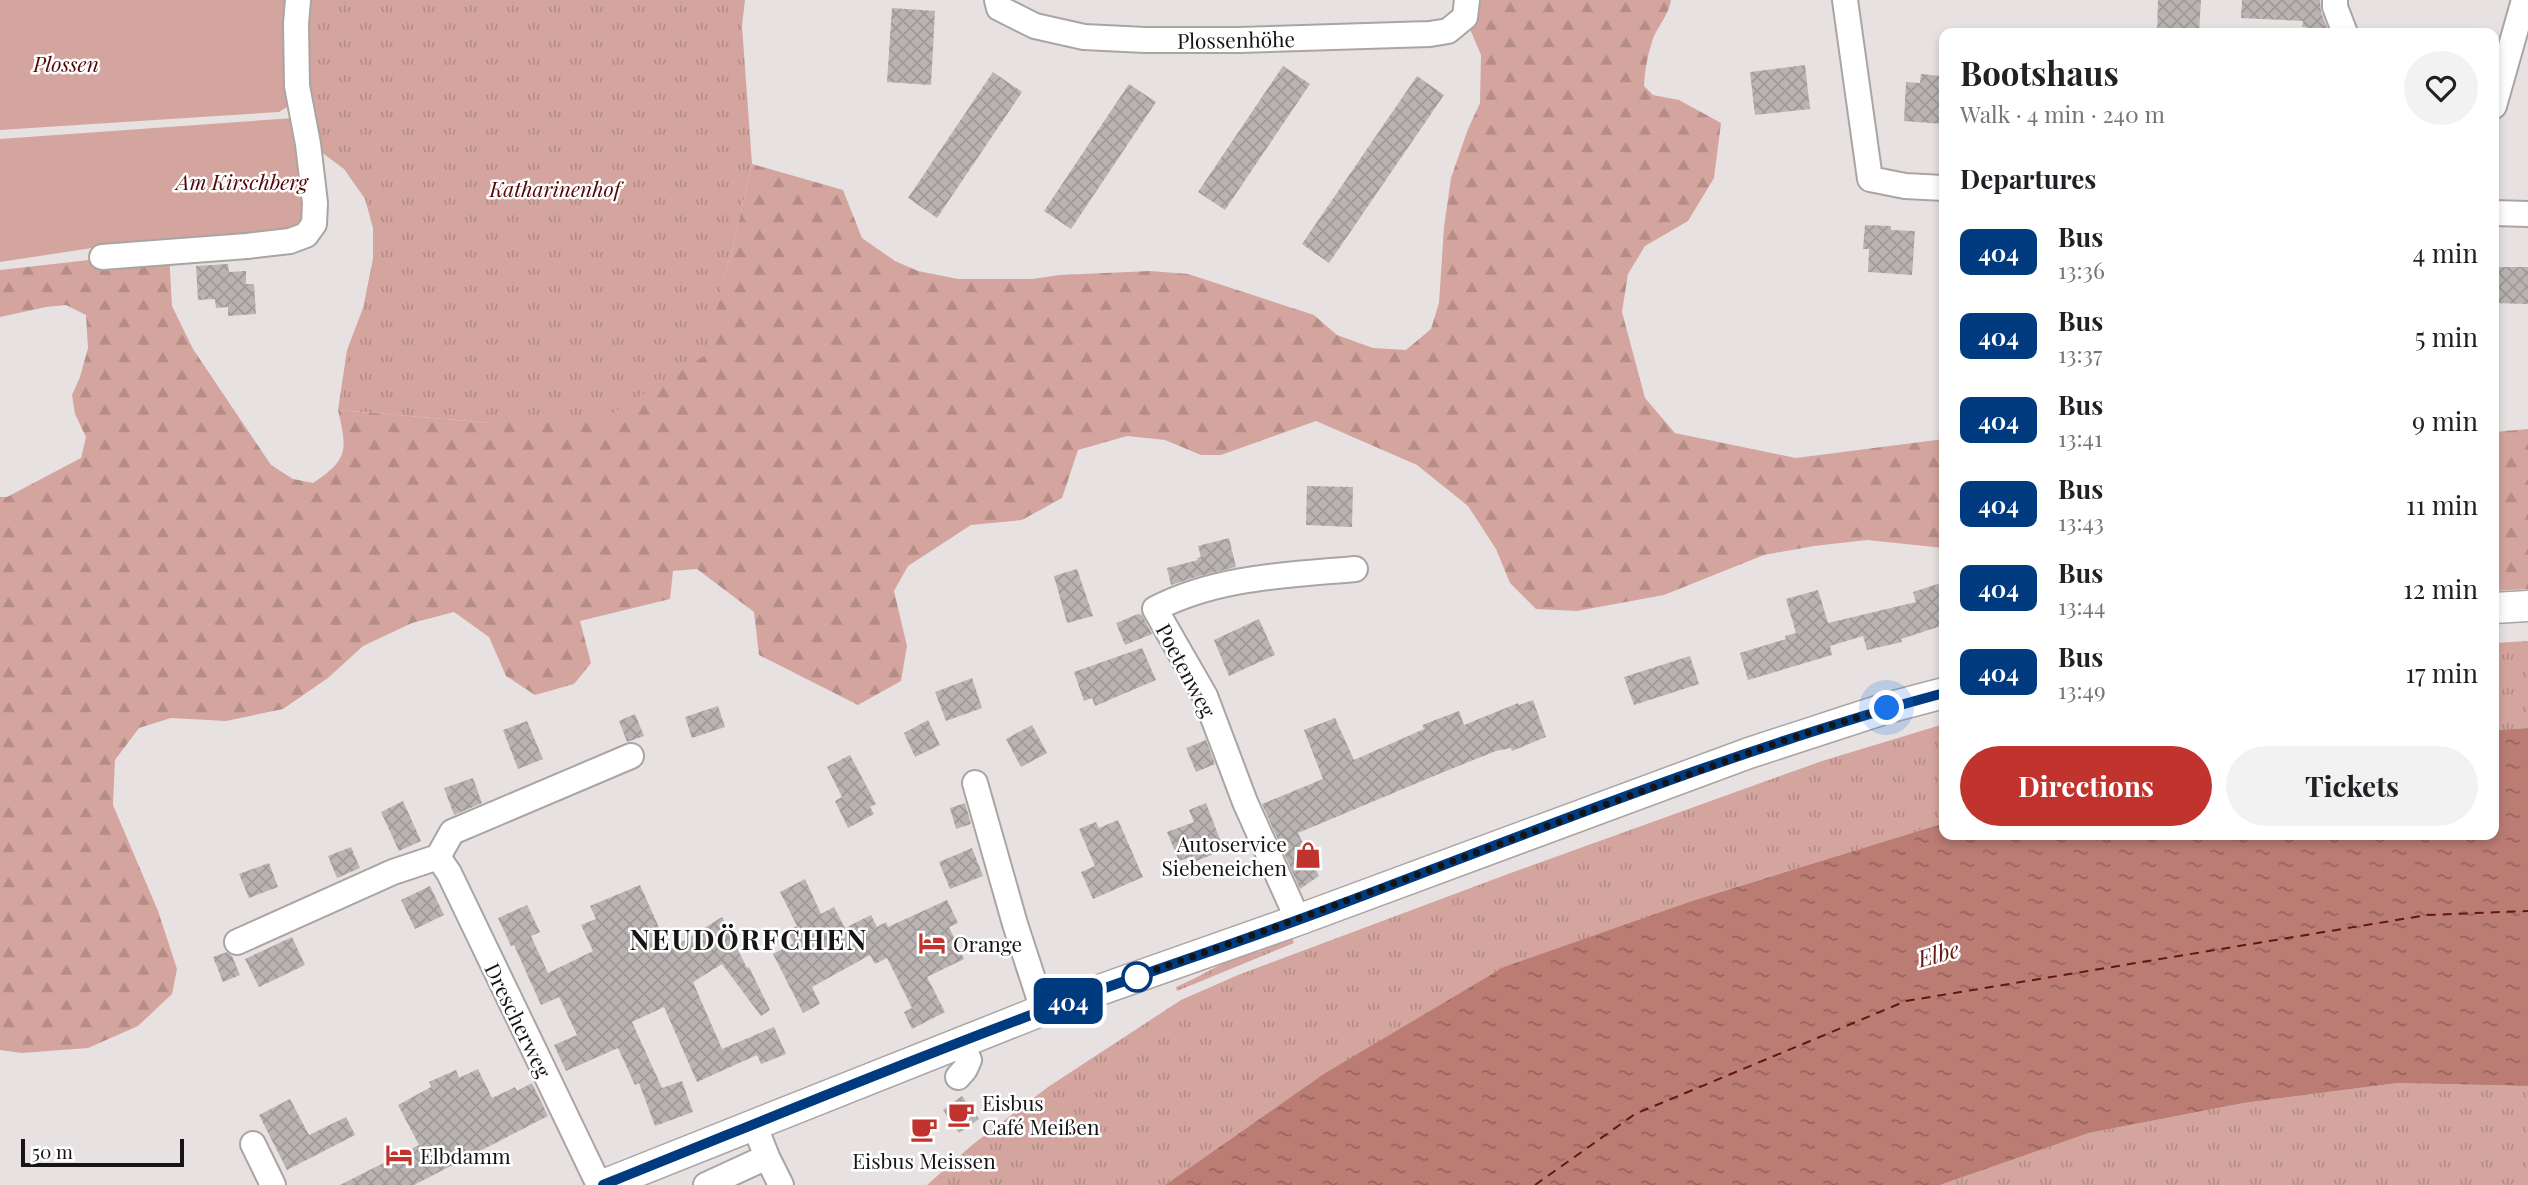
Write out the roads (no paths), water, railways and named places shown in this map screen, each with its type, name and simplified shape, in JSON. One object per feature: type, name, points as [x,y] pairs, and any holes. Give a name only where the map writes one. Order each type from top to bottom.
[{"type":"main road","points":[[2499,608],[2528,606]]},
{"type":"main road","points":[[601,1185],[1043,1010],[1298,920],[1610,802],[1749,753],[1887,708],[1939,694]]},
{"type":"street","points":[[102,257],[290,242],[306,235],[314,224],[315,202],[297,86],[298,0]]},
{"type":"street","name":"Plossenhöhe","points":[[997,0],[999,8],[1035,26],[1084,37],[1239,40],[1439,33],[1448,31],[1465,17],[1467,0]]},
{"type":"street","points":[[1845,0],[1870,179],[1905,186],[1939,188]]},
{"type":"street","points":[[2335,0],[2343,28]]},
{"type":"street","points":[[2499,88],[2524,0]]},
{"type":"street","points":[[2499,213],[2528,214]]},
{"type":"street","name":"Poetenweg","points":[[1298,920],[1245,802],[1205,696],[1155,609],[1182,595],[1262,577],[1355,569]]},
{"type":"street","points":[[237,942],[393,872],[438,857],[452,832],[631,756]]},
{"type":"street","points":[[975,783],[1015,924],[1043,1010]]},
{"type":"street","name":"Drescherweg","points":[[438,857],[449,873],[601,1185]]},
{"type":"street","points":[[957,1077],[965,1069],[968,1060],[961,1042]]},
{"type":"street","points":[[754,1124],[781,1185]]},
{"type":"street","points":[[253,1144],[273,1185]]},
{"type":"street","points":[[706,1185],[767,1157]]},
{"type":"water","name":"Elbe","points":[[2528,728],[2528,1086],[2398,1083],[2244,1103],[2089,1133],[1940,1185],[1165,1185],[1322,1075],[1504,967],[1698,899],[1939,825],[1939,840],[2499,840],[2499,730]]},
{"type":"place","name":"Autoservice Siebeneichen","points":[[1308,855]]},
{"type":"place","name":"Orange","points":[[932,943]]},
{"type":"place","name":"Eisbus Café Meißen","points":[[961,1114]]},
{"type":"place","name":"Eisbus Meissen","points":[[924,1129]]},
{"type":"place","name":"Elbdamm","points":[[399,1155]]},
{"type":"district","name":"NEUDÖRFCHEN","points":[[749,938]]},
{"type":"park label","name":"Plossen","points":[[66,63]]},
{"type":"park label","name":"Am Kirschberg","points":[[242,181]]},
{"type":"park label","name":"Katharinenhof","points":[[555,188]]}]
